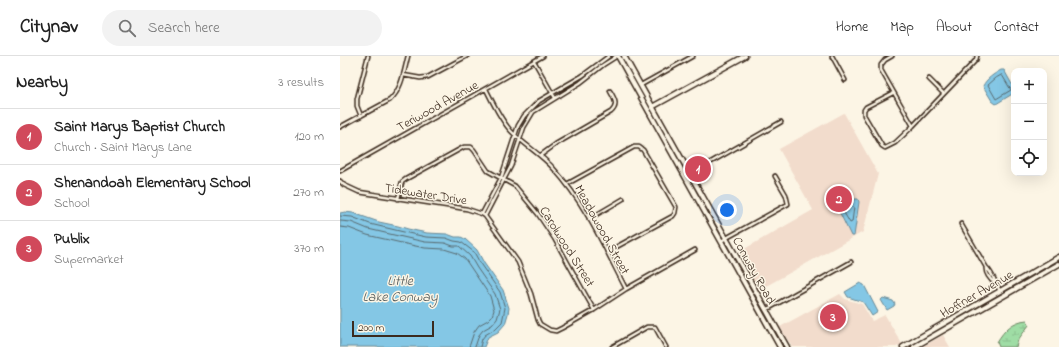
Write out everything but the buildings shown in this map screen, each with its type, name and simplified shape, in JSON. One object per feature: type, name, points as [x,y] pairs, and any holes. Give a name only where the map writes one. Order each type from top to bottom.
[{"type":"main road","name":"Conway Road","points":[[617,56],[780,347]]},
{"type":"main road","name":"Conway Road","points":[[624,56],[786,347]]},
{"type":"main road","points":[[648,110],[745,56]]},
{"type":"main road","points":[[1042,274],[1046,267],[1059,259]]},
{"type":"main road","name":"Hoffner Avenue","points":[[903,347],[1040,268],[1059,259]]},
{"type":"main road","name":"Hoffner Avenue","points":[[914,347],[1059,264]]},
{"type":"main road","points":[[1021,286],[1022,282],[1040,268]]},
{"type":"main road","points":[[760,312],[766,317],[774,331],[779,333]]},
{"type":"main road","points":[[929,338],[930,333],[951,321],[955,316]]},
{"type":"main road","points":[[914,347],[917,343],[923,340],[925,334]]},
{"type":"main road","points":[[774,335],[779,338],[786,347]]},
{"type":"street","points":[[361,116],[357,106],[357,99],[368,56]]},
{"type":"street","points":[[340,127],[390,100],[396,94],[408,56]]},
{"type":"street","points":[[403,75],[420,78],[428,77],[466,56]]},
{"type":"street","name":"Teriwood Avenue","points":[[340,171],[543,56]]},
{"type":"street","points":[[482,214],[501,178],[515,135],[524,116],[530,108],[539,101],[582,76],[609,56]]},
{"type":"street","points":[[486,216],[504,180],[527,120],[533,112],[589,77],[617,56]]},
{"type":"street","points":[[640,85],[693,56]]},
{"type":"street","points":[[832,56],[845,80]]},
{"type":"street","points":[[892,56],[881,64],[881,70],[913,126]]},
{"type":"street","points":[[893,93],[866,107],[864,110],[864,115],[882,146],[885,148],[895,143],[913,126],[976,60],[977,56]]},
{"type":"street","points":[[534,61],[555,98]]},
{"type":"street","points":[[929,80],[943,93]]},
{"type":"street","name":"Meadowood Street","points":[[486,89],[504,122],[515,135],[541,155],[567,184],[589,219],[626,289]]},
{"type":"street","points":[[541,155],[556,144],[614,109],[616,102],[610,91]]},
{"type":"street","points":[[685,177],[781,122]]},
{"type":"street","name":"Carolwood Street","points":[[398,199],[402,182],[468,146],[474,150],[488,171],[515,186],[538,214],[554,238],[594,310]]},
{"type":"street","points":[[567,184],[634,147],[639,147],[643,150],[676,207],[675,213],[673,216],[607,252]]},
{"type":"street","points":[[721,240],[788,204],[786,195],[775,176]]},
{"type":"street","name":"Tidewater Drive","points":[[340,181],[344,185],[359,192],[467,209],[486,216],[518,262],[531,294],[540,324],[550,330],[556,331],[594,310]]},
{"type":"street","points":[[589,219],[623,200]]},
{"type":"street","points":[[961,224],[994,278],[1000,291]]},
{"type":"street","points":[[594,310],[626,289],[695,250]]},
{"type":"street","points":[[766,310],[851,262]]},
{"type":"street","points":[[746,284],[751,283]]},
{"type":"street","points":[[748,290],[751,283]]},
{"type":"street","points":[[612,347],[647,327],[655,328],[666,347]]},
{"type":"shaded area","points":[[844,113],[878,174],[863,232],[759,290],[739,252],[813,210],[779,149]]},
{"type":"shaded area","points":[[840,294],[845,299],[862,304],[872,321],[885,315],[902,344],[896,347],[792,347],[780,327]]},
{"type":"shaded area","points":[[943,335],[950,347],[922,347]]},
{"type":"green space","points":[[1027,320],[1029,325],[1018,340],[1016,347],[999,347],[997,342],[1009,327],[1017,322]]},
{"type":"water","points":[[1001,70],[1004,70],[1011,83],[1011,95],[996,104],[992,101],[983,86],[984,83]]},
{"type":"water","points":[[855,199],[858,199],[859,202],[854,236],[851,236],[838,209]]},
{"type":"water","name":"Little Lake Conway","points":[[345,212],[408,229],[427,233],[447,234],[465,239],[477,250],[484,263],[503,290],[509,308],[505,324],[498,332],[488,337],[484,347],[340,347],[340,213]]},
{"type":"water","points":[[860,283],[864,285],[878,312],[872,316],[863,302],[848,297],[845,292]]},
{"type":"water","points":[[883,298],[893,301],[895,304],[894,306],[887,310],[881,300]]},
{"type":"place","name":"Saint Marys Baptist Church","points":[[698,169]]},
{"type":"place","name":"Shenandoah Elementary School","points":[[839,199]]},
{"type":"place","name":"Publix","points":[[833,317]]}]
